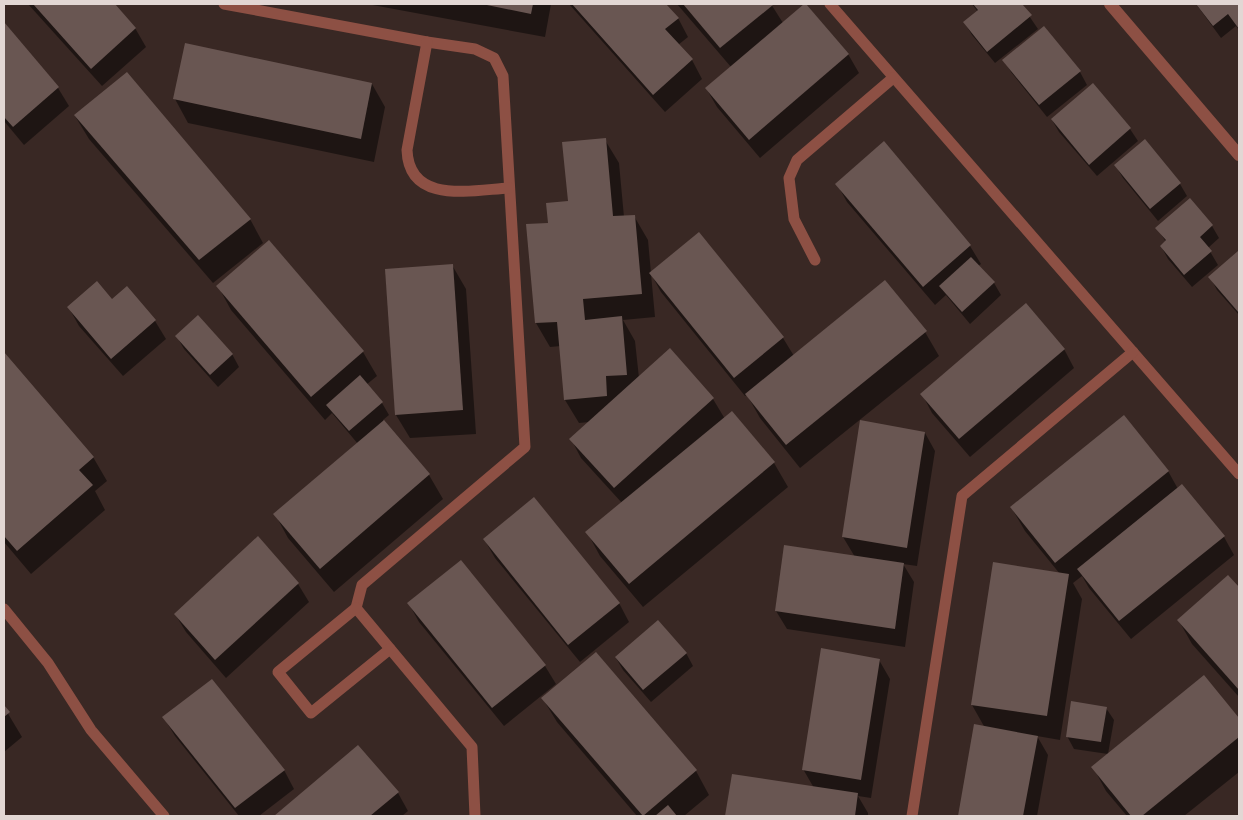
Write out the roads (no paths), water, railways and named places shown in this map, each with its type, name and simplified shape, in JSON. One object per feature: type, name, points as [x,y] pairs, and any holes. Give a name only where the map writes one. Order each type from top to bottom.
[{"type":"street","points":[[1110,4],[1239,155]]},
{"type":"lane","points":[[224,4],[427,42],[475,49],[494,58],[503,76],[524,447],[362,585],[356,608],[278,672],[311,713],[390,649]]},
{"type":"lane","points":[[830,4],[1239,474]]},
{"type":"lane","points":[[427,42],[407,150],[408,164],[417,179],[433,189],[449,192],[509,188]]},
{"type":"lane","points":[[816,260],[794,219],[788,178],[798,160],[893,78]]},
{"type":"lane","points":[[912,816],[962,496],[1133,352]]},
{"type":"lane","points":[[4,608],[48,663],[91,730],[164,816]]},
{"type":"lane","points":[[356,608],[472,747],[475,816]]}]
